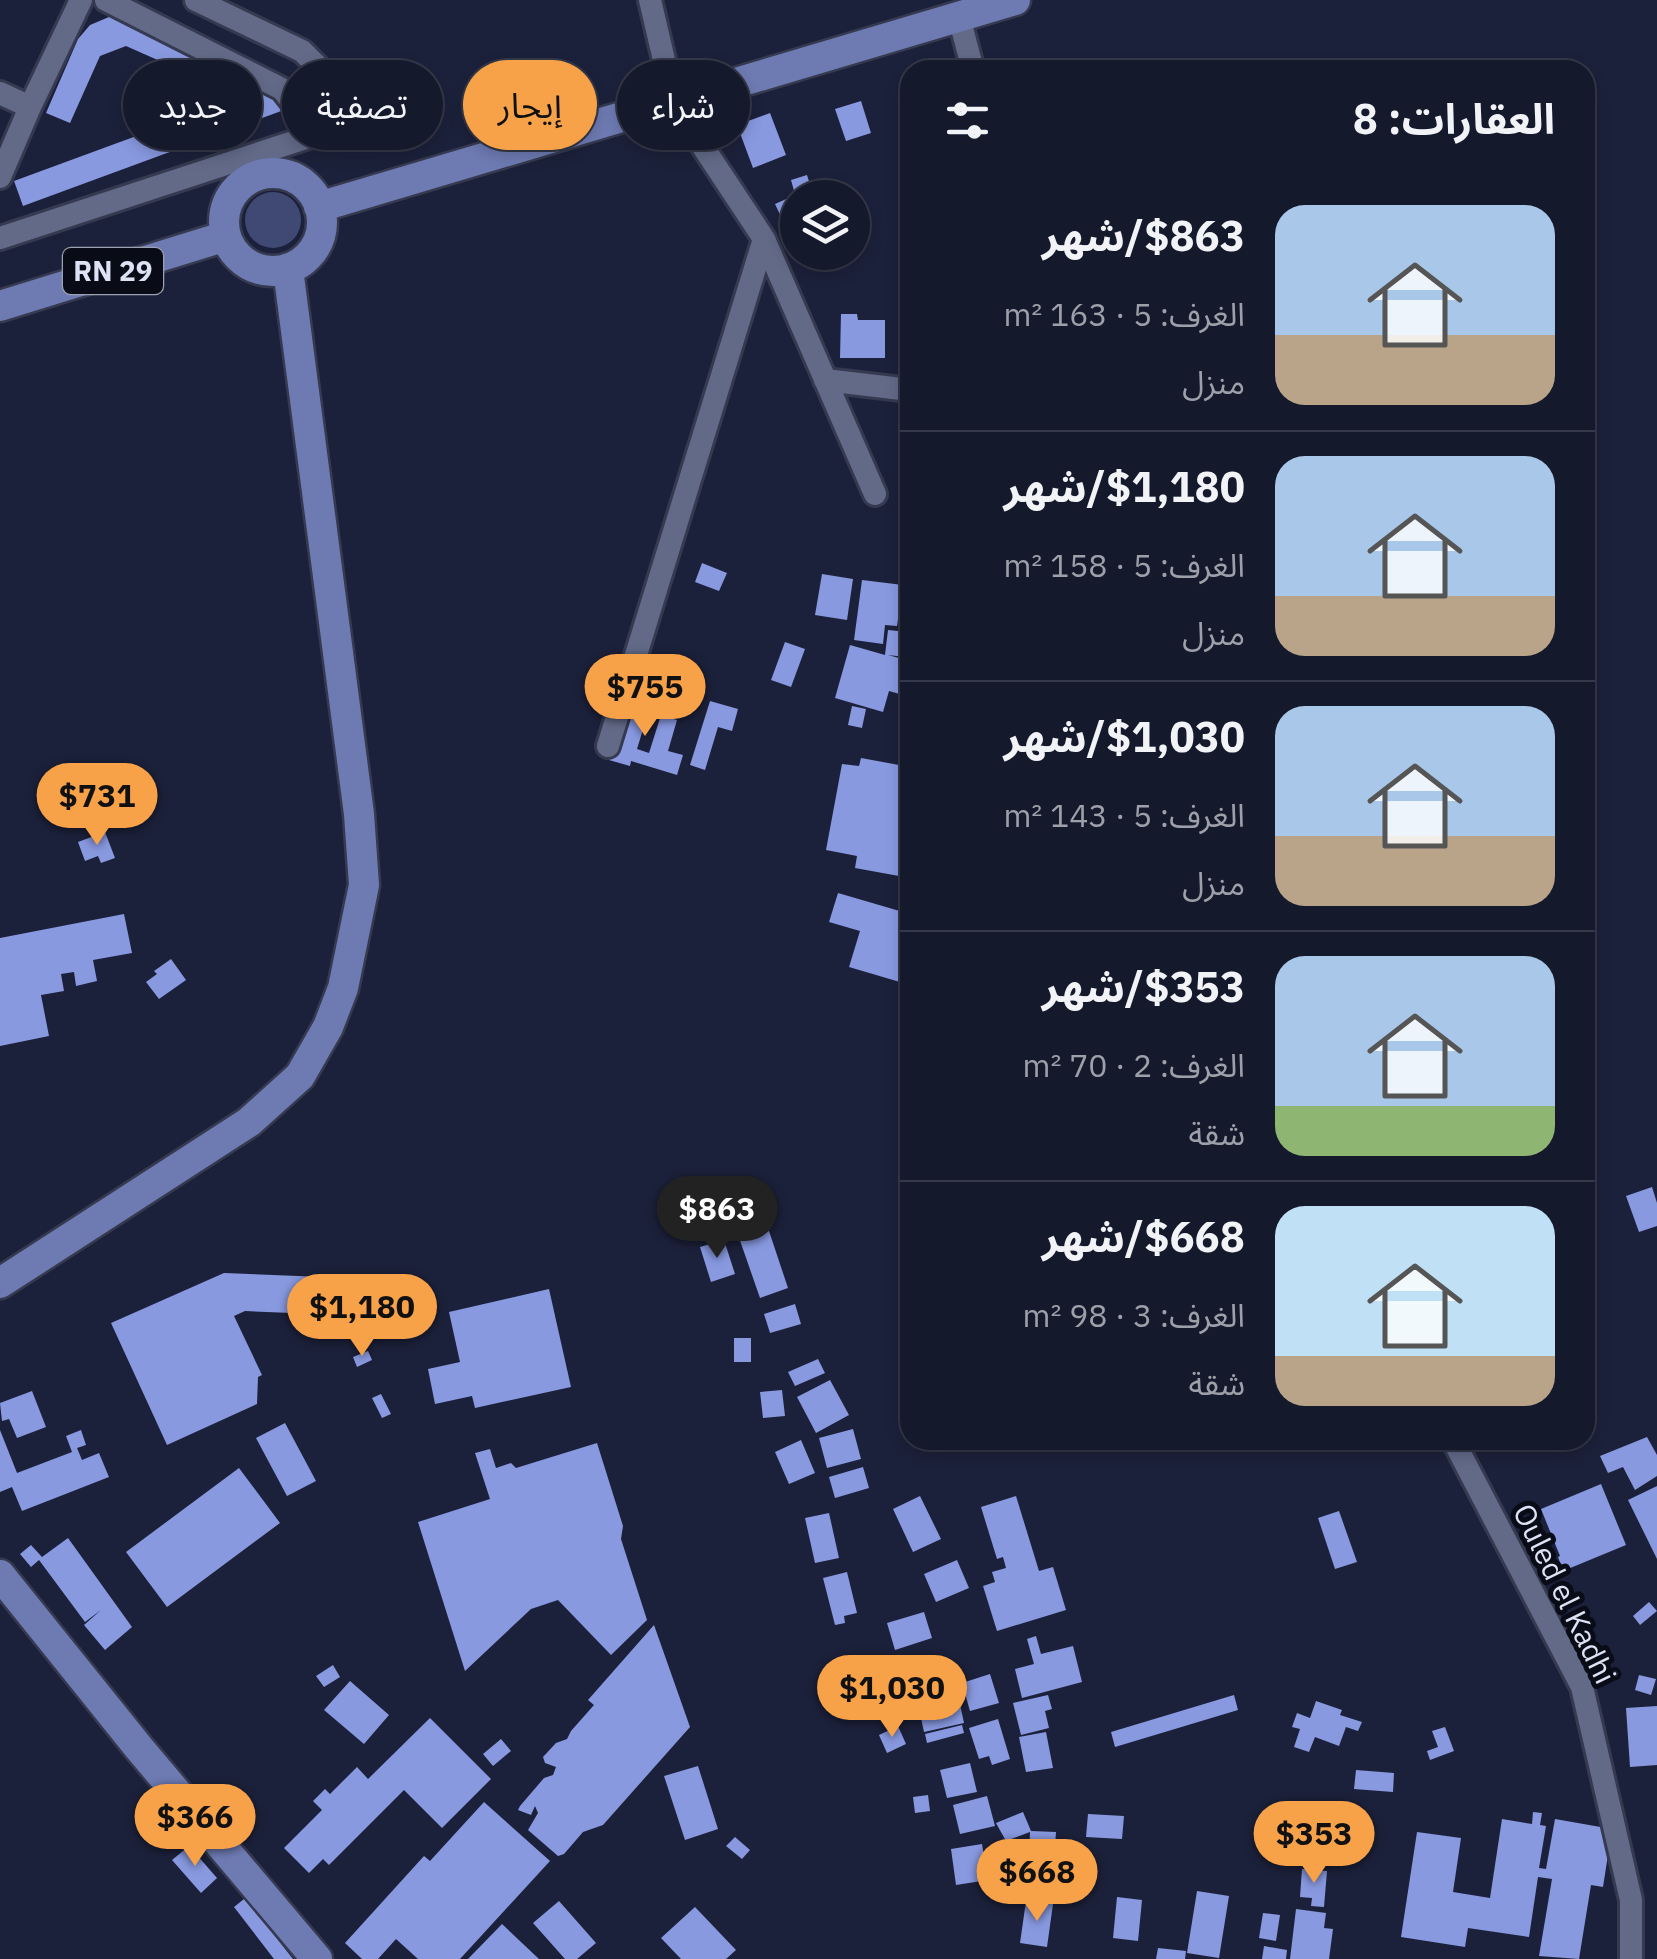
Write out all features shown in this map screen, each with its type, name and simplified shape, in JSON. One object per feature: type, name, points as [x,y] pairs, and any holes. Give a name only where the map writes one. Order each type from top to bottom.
[{"type":"main road","points":[[750,80],[1016,0]]},
{"type":"main road","points":[[319,207],[617,120]]},
{"type":"main road","points":[[258,176],[288,176],[307,187],[319,207],[322,226],[317,244],[305,260],[288,269],[257,269],[233,250],[226,236],[226,206],[244,182],[258,176]]},
{"type":"main road","name":"RN 29","points":[[1,304],[226,236]]},
{"type":"main road","points":[[0,1283],[249,1122],[300,1076],[328,1027],[344,988],[364,884],[359,814],[288,269]]},
{"type":"main road","points":[[0,1575],[138,1748],[317,1959]]},
{"type":"street","points":[[0,177],[81,0]]},
{"type":"street","points":[[106,0],[282,88]]},
{"type":"street","points":[[196,0],[302,51],[311,60]]},
{"type":"street","points":[[650,0],[664,60]]},
{"type":"street","points":[[960,17],[971,60]]},
{"type":"street","points":[[0,93],[30,107]]},
{"type":"street","points":[[0,238],[282,146]]},
{"type":"street","points":[[705,150],[764,238],[875,494]]},
{"type":"street","points":[[608,746],[764,238]]},
{"type":"street","points":[[825,380],[900,389]]},
{"type":"street","name":"Ouled el Kadhi","points":[[1458,1450],[1582,1687],[1631,1900],[1631,1959]]},
{"type":"shaded area","points":[[273,192],[293,200],[301,220],[293,240],[273,248],[253,240],[245,220],[253,200]]},
{"type":"building","points":[[127,16],[208,51],[204,60],[158,60],[126,46],[100,56],[70,123],[46,113],[78,39],[90,25],[109,17]]},
{"type":"building","points":[[275,85],[282,111],[262,118],[262,90]]},
{"type":"building","points":[[861,101],[871,133],[846,141],[835,109]]},
{"type":"building","points":[[770,113],[786,155],[753,168],[746,150],[750,150],[750,120]]},
{"type":"building","points":[[123,141],[123,150],[175,150],[23,206],[14,181]]},
{"type":"building","points":[[841,314],[857,314],[858,320],[885,320],[885,358],[840,358]]},
{"type":"building","points":[[702,563],[727,573],[719,591],[695,582]]},
{"type":"building","points":[[822,574],[853,579],[847,620],[815,615]]},
{"type":"building","points":[[862,580],[900,585],[897,626],[885,625],[883,644],[854,640]]},
{"type":"building","points":[[888,630],[900,631],[900,656],[888,655],[900,658],[900,694],[889,691],[883,712],[835,698],[850,645],[885,655]]},
{"type":"building","points":[[785,642],[805,649],[791,687],[771,680]]},
{"type":"building","points":[[630,694],[652,700],[637,749],[649,753],[661,715],[677,720],[668,751],[683,755],[677,775],[631,761],[630,766],[609,760]]},
{"type":"building","points":[[710,701],[738,709],[732,731],[718,727],[705,770],[690,765]]},
{"type":"building","points":[[852,706],[866,709],[862,728],[848,725]]},
{"type":"building","points":[[861,758],[900,765],[900,876],[855,868],[857,856],[826,850],[842,764],[859,766]]},
{"type":"building","points":[[105,832],[115,858],[101,863],[98,856],[85,861],[78,842]]},
{"type":"building","points":[[838,893],[900,911],[900,982],[849,967],[860,931],[829,922]]},
{"type":"building","points":[[124,914],[132,953],[93,960],[97,981],[76,986],[74,972],[61,974],[64,991],[41,995],[49,1036],[0,1046],[0,938]]},
{"type":"building","points":[[171,959],[186,980],[159,999],[146,982]]},
{"type":"building","points":[[1652,1187],[1657,1226],[1639,1232],[1626,1196]]},
{"type":"building","points":[[765,1219],[788,1288],[760,1298],[736,1229]]},
{"type":"building","points":[[724,1240],[735,1274],[711,1282],[700,1247]]},
{"type":"building","points":[[224,1273],[348,1278],[347,1315],[321,1314],[318,1307],[317,1314],[245,1311],[234,1316],[262,1375],[258,1377],[257,1404],[167,1445],[111,1323]]},
{"type":"building","points":[[549,1289],[571,1387],[475,1408],[472,1396],[435,1404],[428,1369],[460,1362],[449,1312]]},
{"type":"building","points":[[795,1304],[801,1324],[770,1333],[764,1314]]},
{"type":"building","points":[[734,1338],[751,1338],[751,1362],[734,1362]]},
{"type":"building","points":[[368,1351],[372,1360],[357,1367],[353,1357]]},
{"type":"building","points":[[818,1359],[825,1373],[795,1386],[788,1372]]},
{"type":"building","points":[[830,1380],[849,1415],[816,1433],[797,1397]]},
{"type":"building","points":[[782,1390],[785,1416],[763,1418],[760,1392]]},
{"type":"building","points":[[32,1391],[46,1427],[17,1438],[9,1419],[2,1421],[0,1403]]},
{"type":"building","points":[[381,1394],[391,1414],[382,1418],[372,1398]]},
{"type":"building","points":[[285,1423],[316,1481],[287,1496],[256,1438]]},
{"type":"building","points":[[853,1429],[861,1459],[827,1468],[819,1438]]},
{"type":"building","points":[[0,1430],[17,1473],[72,1452],[66,1436],[81,1430],[86,1445],[77,1448],[82,1460],[99,1453],[109,1477],[22,1511],[12,1487],[0,1492]]},
{"type":"building","points":[[1647,1437],[1657,1455],[1657,1476],[1635,1490],[1623,1467],[1608,1473],[1600,1456]]},
{"type":"building","points":[[801,1440],[815,1473],[789,1484],[775,1452]]},
{"type":"building","points":[[597,1443],[623,1526],[621,1539],[647,1620],[611,1655],[558,1600],[531,1609],[465,1671],[418,1522],[490,1499],[475,1453],[490,1449],[496,1468],[511,1463],[516,1468]]},
{"type":"building","points":[[863,1467],[869,1488],[835,1498],[829,1477]]},
{"type":"building","points":[[239,1468],[280,1523],[167,1607],[126,1552]]},
{"type":"building","points":[[1601,1484],[1626,1545],[1563,1571],[1541,1509]]},
{"type":"building","points":[[1657,1486],[1657,1559],[1628,1500]]},
{"type":"building","points":[[920,1496],[941,1539],[913,1552],[893,1509]]},
{"type":"building","points":[[1016,1496],[1039,1571],[1053,1567],[1066,1610],[997,1631],[983,1586],[995,1582],[992,1572],[1006,1568],[1003,1557],[997,1559],[981,1507]]},
{"type":"building","points":[[1339,1511],[1357,1562],[1335,1569],[1318,1518]]},
{"type":"building","points":[[829,1513],[839,1558],[815,1563],[805,1518]]},
{"type":"building","points":[[68,1538],[132,1627],[105,1650],[84,1625],[101,1610],[85,1622],[39,1560],[31,1567],[20,1554],[31,1545],[42,1557]]},
{"type":"building","points":[[957,1560],[969,1588],[936,1602],[924,1574]]},
{"type":"building","points":[[847,1572],[857,1613],[844,1616],[845,1623],[835,1625],[823,1578]]},
{"type":"building","points":[[1649,1602],[1657,1611],[1640,1625],[1633,1616]]},
{"type":"building","points":[[924,1612],[932,1638],[895,1650],[887,1623]]},
{"type":"building","points":[[654,1625],[690,1727],[603,1825],[583,1832],[558,1856],[528,1830],[538,1813],[535,1806],[531,1815],[518,1810],[544,1778],[553,1775],[556,1767],[545,1763],[543,1757],[556,1743],[567,1739],[594,1705],[588,1700]]},
{"type":"building","points":[[1036,1636],[1041,1654],[1073,1646],[1082,1682],[1022,1698],[1015,1669],[1034,1664],[1027,1639]]},
{"type":"building","points":[[882,1656],[889,1683],[859,1690],[852,1663]]},
{"type":"building","points":[[333,1665],[340,1677],[324,1687],[316,1676]]},
{"type":"building","points":[[990,1674],[999,1703],[970,1711],[962,1683]]},
{"type":"building","points":[[1639,1675],[1656,1679],[1651,1695],[1635,1690]]},
{"type":"building","points":[[350,1681],[389,1715],[364,1744],[324,1710]]},
{"type":"building","points":[[957,1690],[964,1723],[924,1732],[917,1699]]},
{"type":"building","points":[[1048,1695],[1052,1709],[1045,1711],[1049,1728],[1021,1735],[1013,1703]]},
{"type":"building","points":[[1234,1695],[1238,1710],[1115,1747],[1111,1732]]},
{"type":"building","points":[[1316,1701],[1362,1722],[1358,1731],[1346,1727],[1339,1746],[1315,1737],[1309,1752],[1294,1747],[1300,1729],[1292,1727],[1297,1713],[1310,1718]]},
{"type":"building","points":[[1657,1706],[1657,1765],[1630,1767],[1626,1708]]},
{"type":"building","points":[[430,1718],[491,1779],[442,1828],[404,1790],[329,1865],[323,1859],[309,1873],[284,1848],[322,1810],[313,1801],[325,1789],[330,1794],[357,1767],[368,1779]]},
{"type":"building","points":[[998,1719],[1010,1759],[992,1765],[989,1756],[979,1759],[969,1728]]},
{"type":"building","points":[[962,1725],[964,1733],[927,1743],[925,1734]]},
{"type":"building","points":[[898,1726],[906,1744],[887,1753],[879,1735]]},
{"type":"building","points":[[1445,1727],[1454,1751],[1430,1760],[1427,1751],[1438,1747],[1432,1731]]},
{"type":"building","points":[[1046,1732],[1053,1768],[1026,1772],[1019,1737]]},
{"type":"building","points":[[501,1739],[511,1751],[493,1766],[483,1754]]},
{"type":"building","points":[[970,1763],[977,1792],[947,1798],[940,1770]]},
{"type":"building","points":[[698,1766],[718,1829],[685,1840],[664,1776]]},
{"type":"building","points":[[1356,1770],[1394,1773],[1393,1792],[1354,1789]]},
{"type":"building","points":[[928,1795],[930,1811],[915,1813],[913,1797]]},
{"type":"building","points":[[987,1796],[995,1826],[960,1834],[953,1805]]},
{"type":"building","points":[[484,1802],[550,1861],[460,1959],[418,1959],[396,1939],[378,1959],[362,1959],[345,1943],[424,1856],[430,1861]]},
{"type":"building","points":[[1023,1812],[1031,1831],[1056,1832],[1054,1862],[1029,1861],[1030,1832],[1006,1841],[996,1823]]},
{"type":"building","points":[[1533,1812],[1542,1813],[1540,1825],[1546,1826],[1539,1868],[1546,1869],[1555,1819],[1612,1829],[1603,1887],[1591,1885],[1579,1959],[1539,1956],[1552,1879],[1538,1877],[1529,1937],[1468,1928],[1465,1947],[1401,1937],[1417,1832],[1461,1838],[1453,1892],[1490,1898],[1502,1819],[1532,1824]]},
{"type":"building","points":[[1088,1814],[1124,1816],[1122,1839],[1086,1837]]},
{"type":"building","points":[[1309,1830],[1337,1834],[1333,1866],[1304,1861]]},
{"type":"building","points":[[735,1837],[750,1850],[742,1859],[726,1846]]},
{"type":"building","points":[[982,1844],[988,1880],[956,1885],[951,1849]]},
{"type":"building","points":[[189,1846],[217,1878],[201,1893],[172,1860]]},
{"type":"building","points":[[1057,1863],[1082,1866],[1079,1898],[1033,1893],[1035,1871],[1056,1873]]},
{"type":"building","points":[[1302,1869],[1327,1871],[1324,1907],[1311,1906],[1312,1898],[1300,1897]]},
{"type":"building","points":[[1197,1891],[1229,1896],[1219,1958],[1187,1953]]},
{"type":"building","points":[[1117,1897],[1142,1900],[1138,1941],[1113,1938]]},
{"type":"building","points":[[244,1899],[293,1959],[274,1959],[234,1907]]},
{"type":"building","points":[[559,1901],[596,1943],[577,1959],[565,1959],[533,1923]]},
{"type":"building","points":[[1026,1901],[1053,1904],[1047,1947],[1020,1943]]},
{"type":"building","points":[[695,1907],[736,1950],[726,1959],[681,1959],[661,1938]]},
{"type":"building","points":[[1296,1909],[1326,1913],[1324,1928],[1333,1929],[1329,1959],[1290,1959]]},
{"type":"building","points":[[1263,1913],[1280,1915],[1276,1941],[1259,1938]]},
{"type":"building","points":[[502,1924],[539,1959],[468,1959]]},
{"type":"building","points":[[1264,1946],[1287,1950],[1286,1959],[1262,1959]]},
{"type":"building","points":[[1158,1948],[1186,1951],[1185,1959],[1156,1959]]}]
